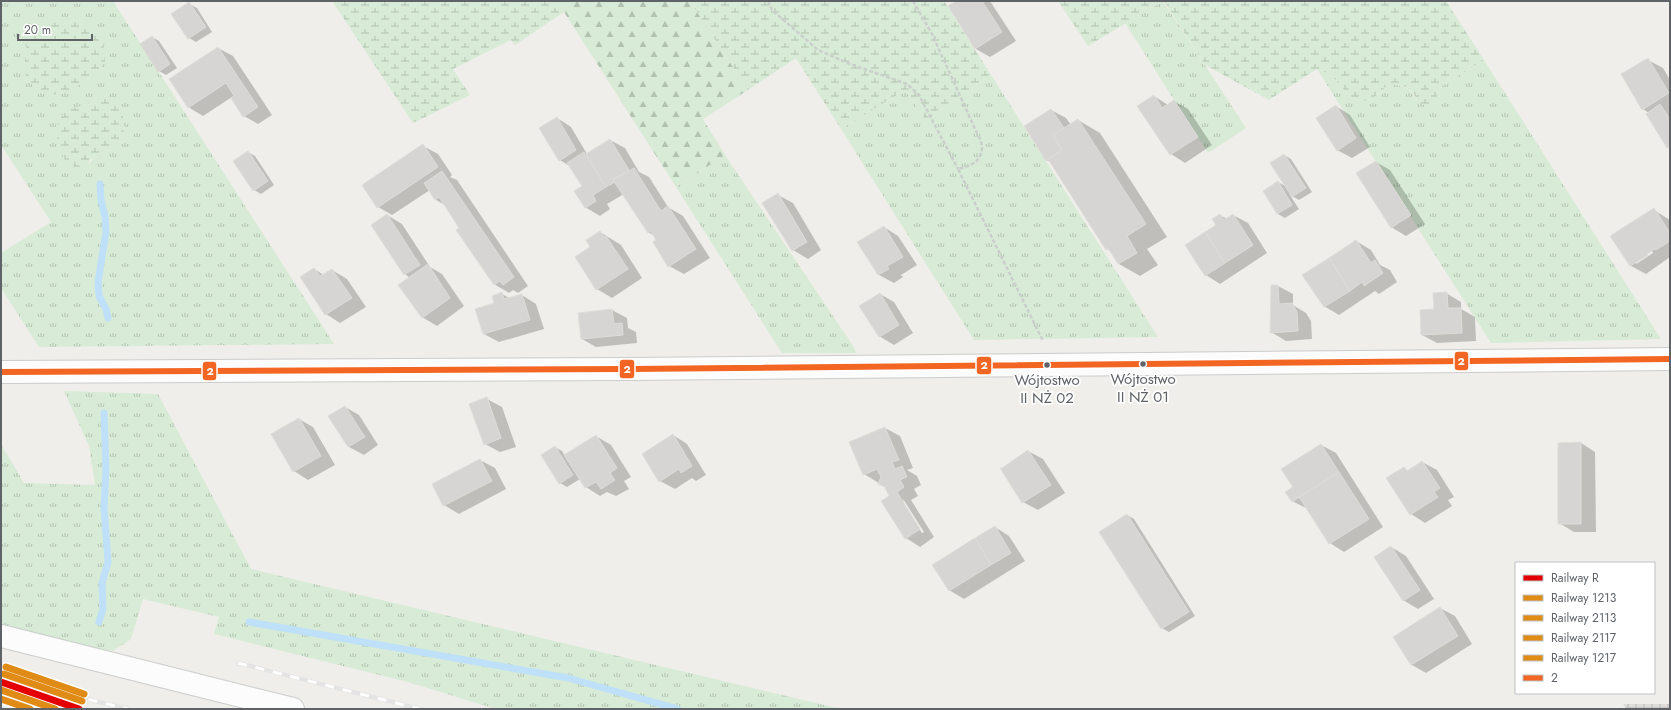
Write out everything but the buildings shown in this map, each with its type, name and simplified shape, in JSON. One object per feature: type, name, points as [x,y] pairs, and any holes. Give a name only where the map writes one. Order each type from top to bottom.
[{"type":"street","points":[[1,372],[629,369],[1670,359]]},
{"type":"street","points":[[1,636],[293,709]]},
{"type":"path","points":[[768,1],[772,10],[818,50],[850,64],[906,84],[919,95],[958,169],[1055,365]]},
{"type":"path","points":[[913,1],[932,34],[982,146],[979,157],[973,166],[958,169]]},
{"type":"shaded area","points":[[1623,704],[1670,704],[1670,709],[1626,709]]},
{"type":"green space","points":[[1,1],[113,1],[334,344],[39,347],[1,288],[1,253],[51,222],[1,145]],"holes":[[[94,102],[125,127],[120,142],[109,151],[96,155],[89,164],[81,107]]]},
{"type":"green space","points":[[332,1],[557,1],[564,12],[515,45],[511,40],[453,69],[470,95],[413,123]]},
{"type":"green space","points":[[557,1],[690,1],[748,90],[703,119],[725,155],[676,187]]},
{"type":"green space","points":[[690,1],[944,1],[991,75],[925,119],[905,90],[841,129],[796,58],[748,90]]},
{"type":"green space","points":[[1058,1],[1163,1],[1088,46]]},
{"type":"green space","points":[[1163,1],[1246,128],[1208,153],[1125,23]]},
{"type":"green space","points":[[1164,1],[1446,1],[1484,60],[1440,87],[1437,97],[1426,106],[1418,101],[1410,89],[1397,85],[1387,85],[1372,98],[1364,101],[1353,102],[1342,86],[1329,74],[1317,69],[1269,100],[1205,65]]},
{"type":"green space","points":[[74,19],[92,27],[103,42],[105,62],[93,78],[75,88],[56,95],[39,91],[26,78],[25,60],[27,40],[38,31],[49,25],[60,21]]},
{"type":"green space","points":[[1484,60],[1661,339],[1491,343],[1317,69],[1329,74],[1342,86],[1353,102],[1379,94],[1387,85],[1405,87],[1411,92],[1417,101],[1437,97],[1440,87]]},
{"type":"green space","points":[[991,75],[1158,337],[974,340],[841,129],[905,90],[925,119]]},
{"type":"green space","points":[[110,98],[121,106],[124,120],[124,132],[119,142],[115,147],[107,152],[97,155],[83,166],[75,166],[70,164],[61,152],[58,143],[57,131],[60,118],[66,112],[74,108]]},
{"type":"green space","points":[[725,155],[857,353],[782,353],[676,187]]},
{"type":"green space","points":[[64,391],[158,394],[251,569],[841,709],[496,709],[408,682],[214,634],[219,617],[143,599],[131,639],[113,651],[72,644],[1,626],[1,444],[24,483],[95,485],[89,446]]},
{"type":"waterway","points":[[100,184],[106,232],[98,282],[99,296],[106,309],[108,318]]},
{"type":"waterway","points":[[99,622],[103,609],[102,583],[108,562],[104,507],[106,470],[104,413]]},
{"type":"waterway","points":[[249,622],[568,678],[678,709]]},
{"type":"railway","points":[[238,663],[420,709]]},
{"type":"railway","points":[[1,678],[128,709]]},
{"type":"rail line","name":"1217","points":[[6,667],[84,694]]},
{"type":"rail line","name":"2113","points":[[4,674],[82,701]]},
{"type":"rail line","name":"R","points":[[1,682],[79,709]]},
{"type":"rail line","name":"1213","points":[[1,690],[55,709]]},
{"type":"rail line","name":"2117","points":[[1,699],[30,709]]},
{"type":"transit line","name":"2","points":[[1,372],[629,369],[1670,359]]},
{"type":"place","name":"Wójtostwo II NŻ 01","points":[[1143,364]]},
{"type":"place","name":"Wójtostwo II NŻ 02","points":[[1047,365]]}]
